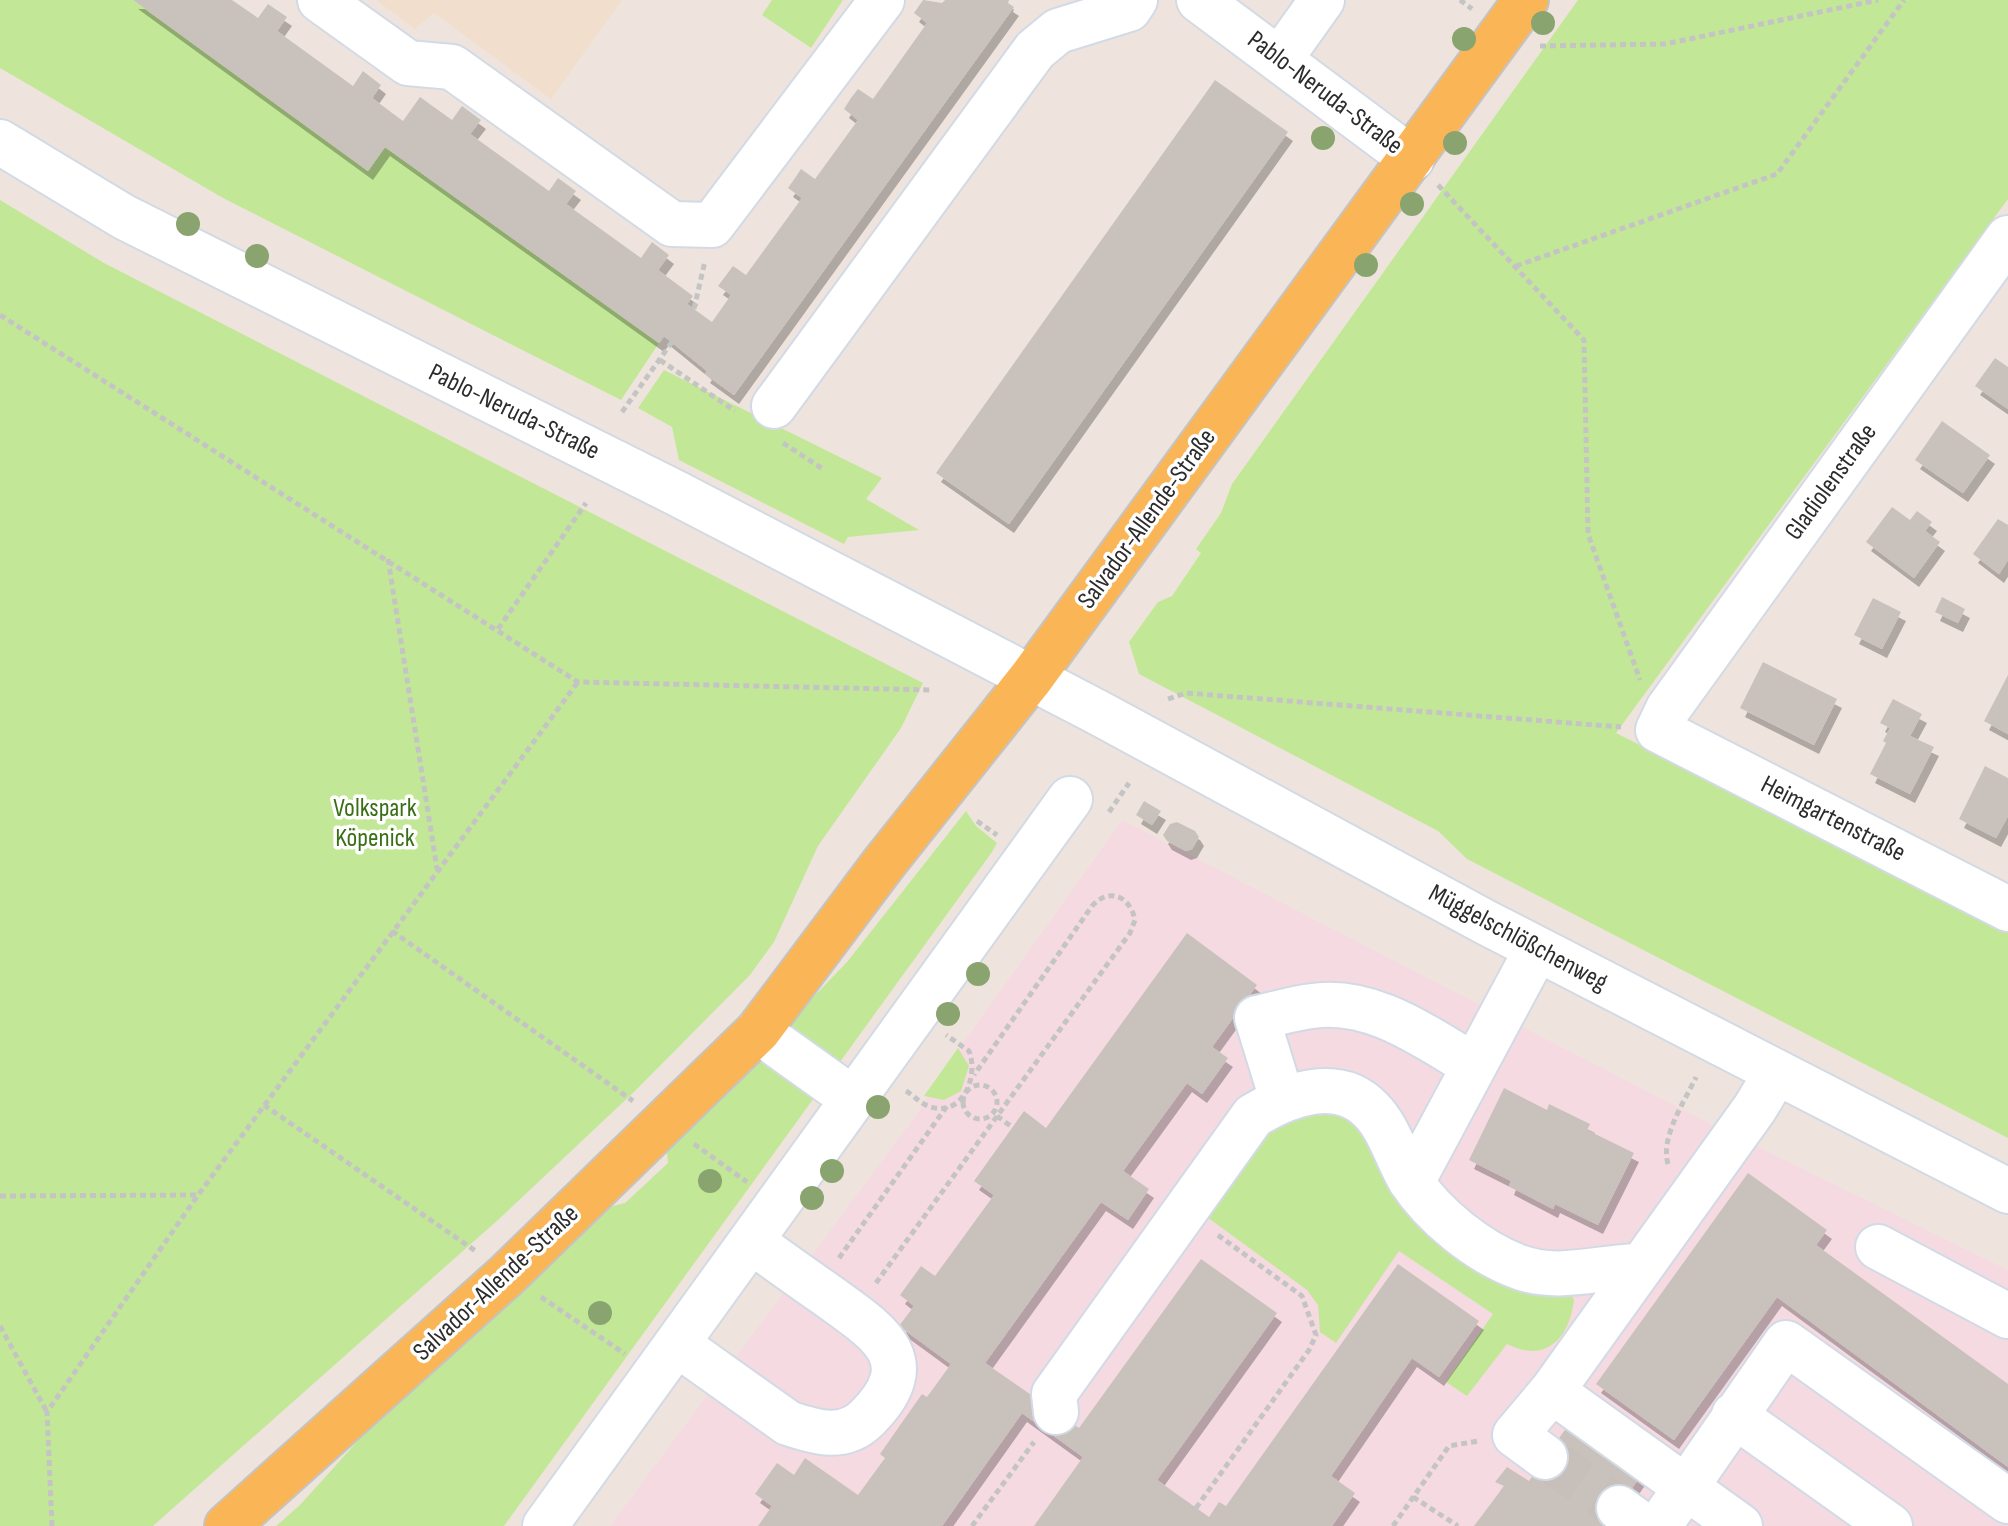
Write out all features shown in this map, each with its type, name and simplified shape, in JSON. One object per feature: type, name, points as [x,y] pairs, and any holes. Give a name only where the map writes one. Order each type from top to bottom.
[{"type":"main road","name":"Salvador-Allende-Straße","points":[[227,1526],[508,1274],[758,1031],[884,863],[1031,678],[1526,0]]},
{"type":"street","points":[[320,0],[408,63],[452,67],[672,224],[712,225],[882,0]]},
{"type":"street","points":[[774,406],[1035,50],[1058,31],[1129,9],[1135,0]]},
{"type":"street","name":"Pablo-Neruda-Straße","points":[[1199,0],[1412,159]]},
{"type":"street","points":[[1280,59],[1322,0]]},
{"type":"street","name":"Pablo-Neruda-Straße","points":[[0,142],[124,217],[614,462],[1031,678]]},
{"type":"street","name":"Gladiolenstraße","points":[[1658,730],[1668,709],[2008,238]]},
{"type":"street","name":"Müggelschlößchenweg","points":[[1031,678],[1537,949],[2008,1191]]},
{"type":"street","name":"Heimgartenstraße","points":[[1658,730],[2008,909]]},
{"type":"street","points":[[545,1526],[1070,799]]},
{"type":"street","points":[[1412,1182],[1537,949]]},
{"type":"street","points":[[1282,1099],[1257,1018],[1315,1005],[1367,1009],[1414,1030],[1473,1065]]},
{"type":"street","points":[[758,1031],[864,1084]]},
{"type":"street","points":[[1530,1446],[1552,1391],[1776,1073]]},
{"type":"street","points":[[1045,1426],[1054,1394],[1253,1116],[1282,1099],[1316,1090],[1343,1094],[1371,1109],[1412,1182],[1443,1219],[1520,1267],[1563,1275],[1641,1266]]},
{"type":"street","points":[[677,1344],[788,1423],[805,1429],[832,1434],[857,1428],[880,1404],[893,1381],[893,1359],[881,1334],[751,1241]]},
{"type":"street","points":[[1878,1247],[2008,1316]]},
{"type":"street","points":[[1659,1526],[1786,1343],[2008,1501]]},
{"type":"street","points":[[1552,1391],[1740,1526]]},
{"type":"street","points":[[1734,1415],[1890,1526]]},
{"type":"path","points":[[1501,35],[1534,46],[1665,44],[1878,0]]},
{"type":"path","points":[[1516,266],[1777,174],[1904,0]]},
{"type":"path","points":[[1168,699],[1186,693],[1658,730],[1588,534],[1584,340],[1412,159]]},
{"type":"path","points":[[0,315],[578,682],[933,690]]},
{"type":"path","points":[[622,412],[672,342]]},
{"type":"path","points":[[498,629],[586,503]]},
{"type":"path","points":[[387,558],[437,870]]},
{"type":"path","points":[[47,1412],[198,1195],[578,682]]},
{"type":"path","points":[[867,1290],[880,1279],[995,1114],[1130,933],[1135,920],[1124,900],[1113,894],[1092,906],[974,1075],[964,1099],[967,1112],[980,1119],[995,1114]]},
{"type":"path","points":[[392,931],[665,1124]]},
{"type":"path","points":[[916,1013],[969,1051],[974,1075]]},
{"type":"path","points":[[1687,1200],[1672,1176],[1665,1155],[1671,1130],[1696,1077]]},
{"type":"path","points":[[864,1084],[928,1106],[947,1106]]},
{"type":"path","points":[[836,1268],[842,1253],[947,1106],[978,1085],[990,1088],[996,1097],[995,1114]]},
{"type":"path","points":[[264,1105],[593,1333]]},
{"type":"path","points":[[995,1114],[1012,1127]]},
{"type":"path","points":[[717,1160],[724,1166]]},
{"type":"path","points":[[0,1196],[198,1195]]},
{"type":"path","points":[[1185,1212],[1302,1296],[1310,1311],[1316,1335],[1309,1350],[1196,1508]]},
{"type":"path","points":[[0,1326],[47,1412],[52,1526]]},
{"type":"path","points":[[972,1526],[1045,1426]]},
{"type":"path","points":[[1393,1526],[1449,1446],[1530,1446]]},
{"type":"path","points":[[1413,1497],[1458,1526]]},
{"type":"shaded area","points":[[376,0],[622,0],[551,99],[434,13],[415,29]]},
{"type":"shaded area","points":[[1122,820],[1693,1115],[2008,1270],[2008,1526],[610,1526],[922,1107],[938,1078]]},
{"type":"green space","points":[[0,0],[133,0],[368,171],[385,147],[659,343],[621,400],[223,198],[0,68]]},
{"type":"green space","points":[[772,0],[843,0],[811,48],[762,15]]},
{"type":"green space","points":[[1578,0],[2008,0],[2008,199],[1616,733],[2008,930],[2008,1138],[1467,859],[1438,831],[1139,674],[1129,642],[1158,602],[1172,596],[1201,553],[1196,549],[1221,513],[1232,484]]},
{"type":"green space","name":"Volkspark Köpenick","points":[[0,200],[104,263],[923,683],[901,728],[818,846],[774,942],[750,975],[635,1091],[499,1219],[153,1526],[0,1526]]},
{"type":"green space","points":[[664,370],[882,478],[866,499],[919,530],[848,537],[844,544],[679,460],[672,427],[638,408]]},
{"type":"green space","points":[[966,811],[976,826],[997,843],[992,852],[504,1526],[276,1526],[300,1505],[410,1383],[605,1208],[625,1203],[668,1163],[667,1153],[675,1141],[847,962]]},
{"type":"green space","points":[[958,1048],[969,1066],[961,1091],[944,1100],[924,1096]]},
{"type":"green space","points":[[1341,1107],[1574,1299],[1567,1325],[1554,1344],[1533,1351],[1507,1344],[1467,1396],[1446,1382],[1493,1314],[1399,1251],[1336,1343],[1320,1332],[1318,1305],[1307,1290],[1200,1212],[1272,1116]]},
{"type":"building","points":[[133,0],[232,0],[258,18],[268,4],[287,17],[277,31],[353,86],[363,71],[381,85],[372,98],[403,121],[420,97],[452,120],[462,106],[481,120],[470,134],[549,191],[558,178],[576,191],[566,204],[641,258],[652,242],[669,255],[658,270],[693,296],[687,304],[712,322],[731,295],[718,286],[733,266],[746,275],[802,198],[788,188],[801,169],[815,179],[858,120],[844,109],[851,98],[858,89],[873,99],[927,23],[914,13],[923,0],[942,3],[945,0],[1009,0],[1008,3],[1014,7],[734,395],[705,374],[707,371],[664,336],[659,343],[385,147],[368,171]]},
{"type":"building","points":[[1215,80],[1288,132],[1009,524],[936,473]]},
{"type":"building","points":[[1995,358],[2008,367],[2008,409],[1975,386]]},
{"type":"building","points":[[1942,421],[1990,455],[1963,493],[1915,460]]},
{"type":"building","points":[[1892,507],[1910,520],[1917,511],[1932,522],[1925,531],[1940,542],[1914,578],[1866,542]]},
{"type":"building","points":[[1998,519],[2008,525],[2008,560],[1999,574],[1973,554]]},
{"type":"building","points":[[1942,597],[1965,609],[1958,623],[1935,612]]},
{"type":"building","points":[[1873,598],[1901,612],[1882,649],[1854,635]]},
{"type":"building","points":[[1763,662],[1837,699],[1814,745],[1740,708]]},
{"type":"building","points":[[2008,675],[2008,734],[1984,721]]},
{"type":"building","points":[[1893,699],[1922,714],[1910,736],[1934,747],[1910,794],[1870,774],[1886,743],[1883,741],[1890,728],[1880,723]]},
{"type":"building","points":[[1985,766],[2008,778],[2008,816],[1996,838],[1959,819]]},
{"type":"building","points":[[1144,801],[1161,811],[1152,825],[1136,815]]},
{"type":"building","points":[[1177,822],[1195,831],[1199,837],[1192,849],[1186,851],[1167,841],[1163,835],[1170,824]]},
{"type":"building","points":[[1187,933],[1257,985],[1212,1047],[1228,1058],[1202,1094],[1187,1083],[1123,1171],[1149,1189],[1128,1220],[1101,1202],[985,1363],[1079,1428],[1201,1259],[1277,1313],[1157,1480],[1209,1517],[1219,1502],[1226,1506],[1398,1264],[1479,1321],[1439,1377],[1412,1358],[1331,1476],[1355,1493],[1332,1526],[1034,1526],[1083,1457],[1022,1413],[942,1526],[758,1526],[772,1506],[755,1494],[777,1463],[794,1475],[805,1458],[858,1495],[885,1458],[880,1454],[903,1421],[922,1394],[927,1397],[951,1364],[899,1326],[914,1306],[900,1295],[921,1266],[935,1276],[994,1195],[974,1181],[1024,1111],[1046,1128]]},
{"type":"building","points":[[1504,1088],[1547,1110],[1549,1104],[1590,1124],[1587,1130],[1634,1153],[1598,1225],[1555,1204],[1553,1209],[1509,1186],[1511,1181],[1469,1160]]},
{"type":"building","points":[[1748,1173],[1827,1230],[1816,1245],[2008,1384],[2008,1467],[1777,1297],[1674,1440],[1596,1384]]},
{"type":"building","points":[[1569,1424],[1641,1475],[1606,1526],[1474,1526],[1504,1486],[1495,1482],[1507,1467],[1529,1481]]},
{"type":"tunnel","points":[[1545,1457],[1619,1508]]}]
